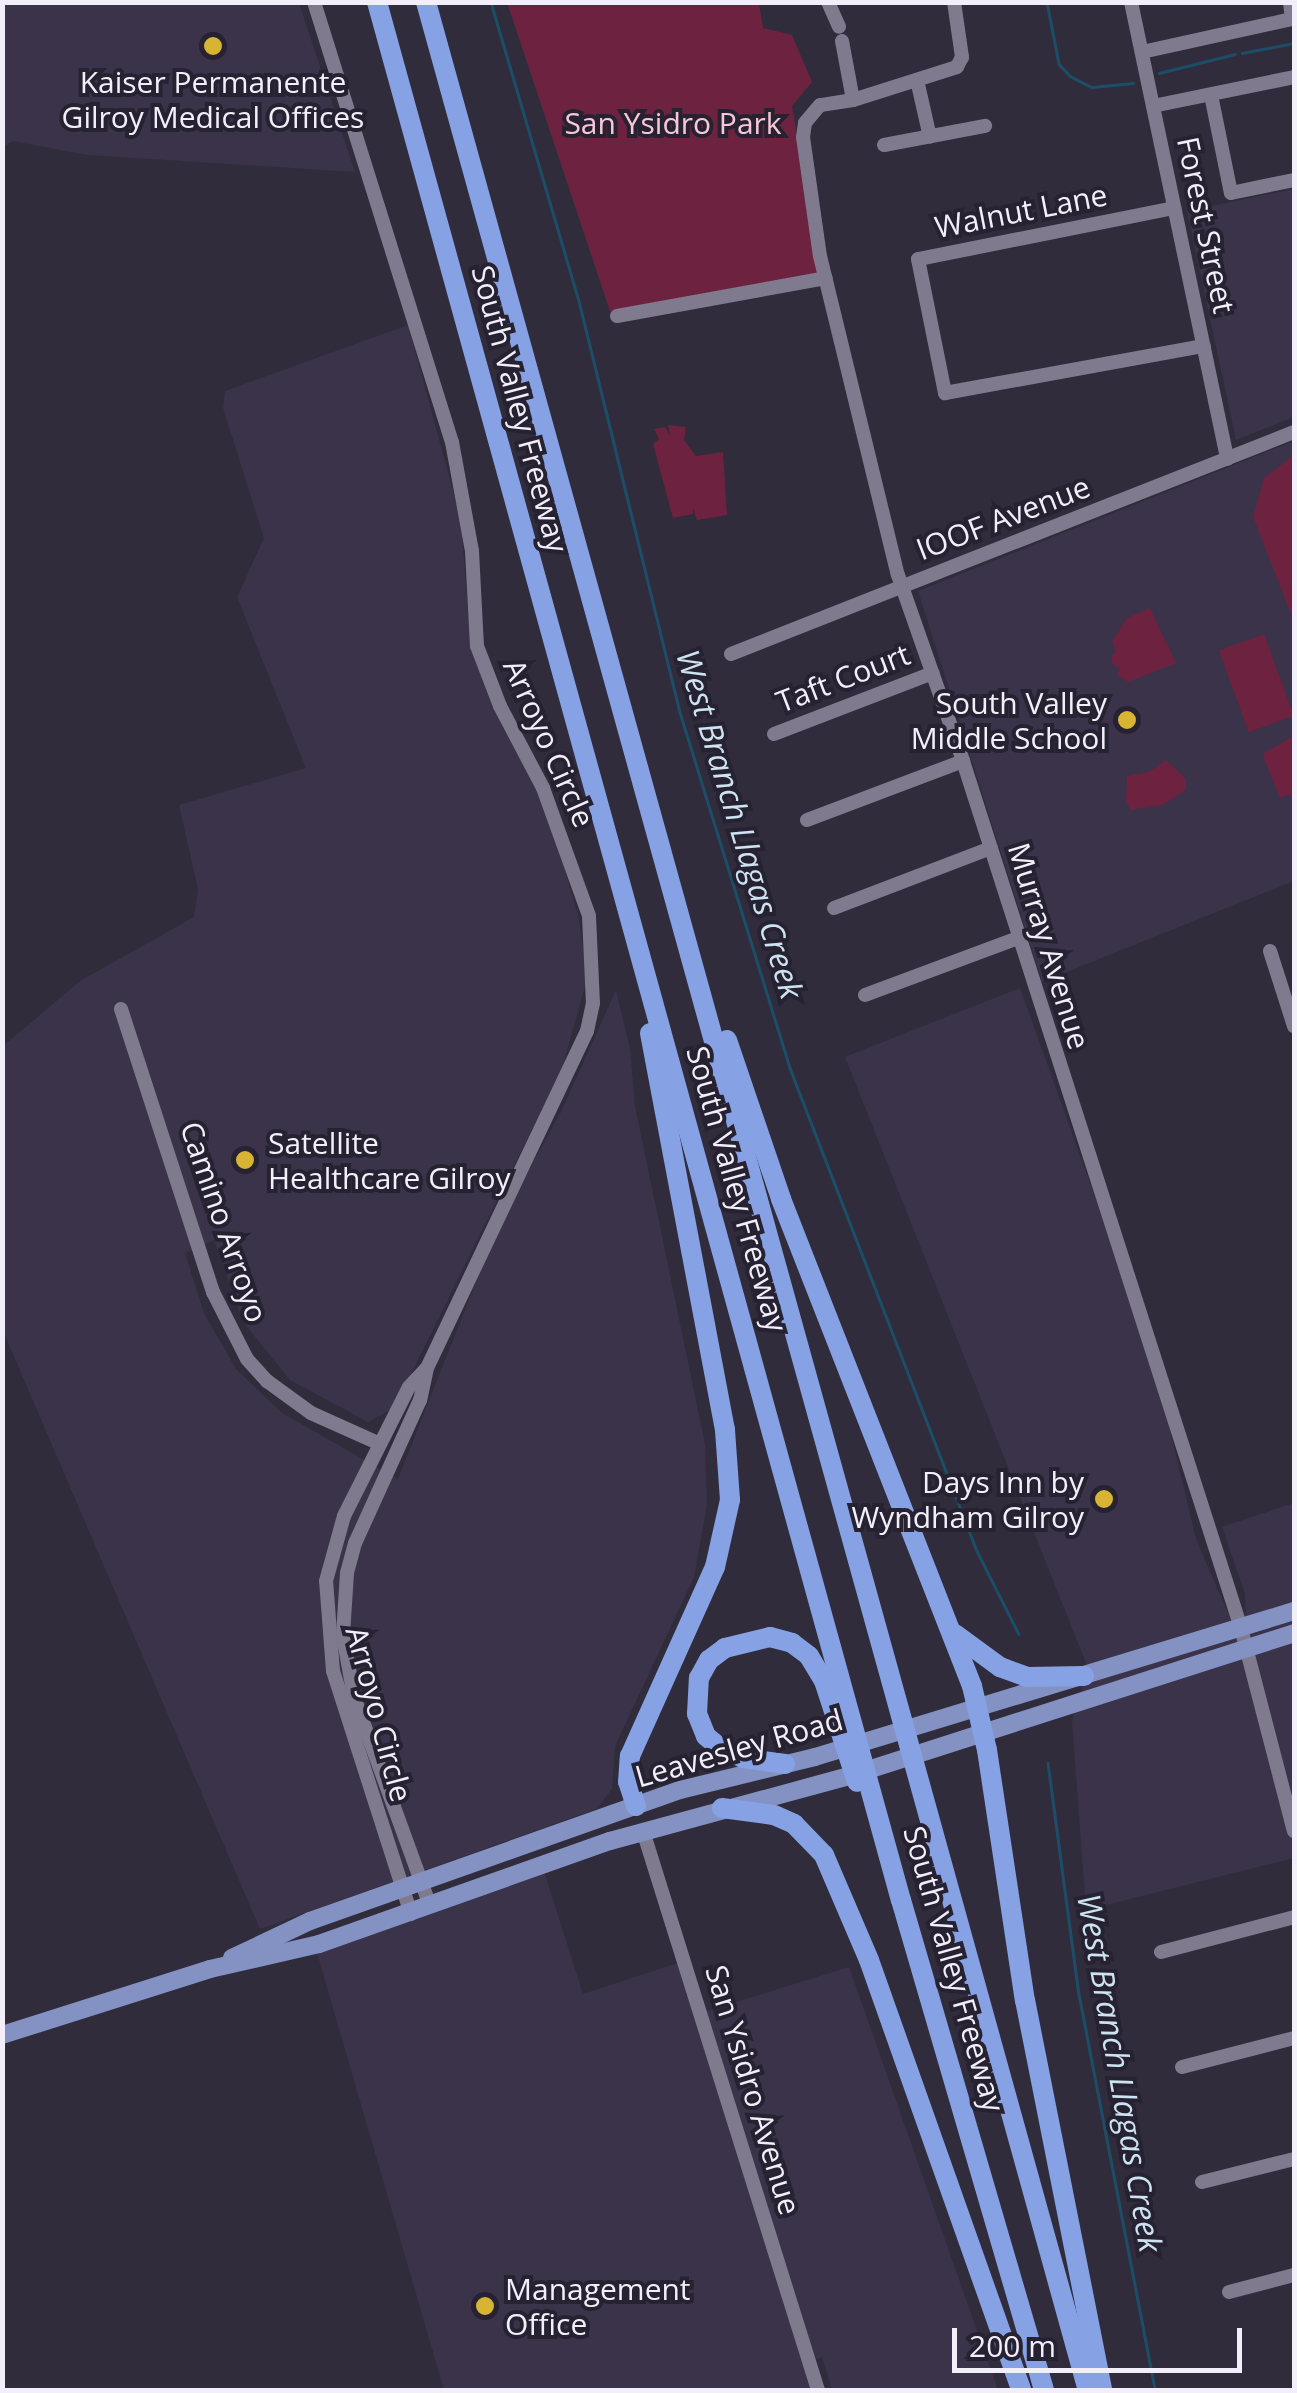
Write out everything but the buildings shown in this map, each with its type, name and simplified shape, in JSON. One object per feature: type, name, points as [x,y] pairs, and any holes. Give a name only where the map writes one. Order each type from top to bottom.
[{"type":"highway","name":"South Valley Freeway","points":[[377,2],[646,976],[845,1718],[1044,2390]]},
{"type":"highway","name":"South Valley Freeway","points":[[426,2],[1088,2390]]},
{"type":"highway","points":[[640,776],[774,1179],[978,1707],[1025,2000],[1102,2390]]},
{"type":"highway","points":[[636,1806],[628,1782],[630,1756],[715,1567],[726,1531],[730,1485],[725,1430],[648,1022],[646,976]]},
{"type":"highway","points":[[950,1630],[1000,1667],[1027,1677],[1084,1676]]},
{"type":"highway","points":[[785,1764],[743,1758],[719,1748],[706,1736],[695,1696],[709,1660],[743,1641],[770,1637],[792,1643],[818,1668],[845,1718]]},
{"type":"highway","points":[[722,1808],[774,1815],[794,1824],[824,1855],[869,1960],[1022,2390]]},
{"type":"main road","name":"Leavesley Road","points":[[210,1970],[281,1933],[700,1784],[785,1764],[1294,1611]]},
{"type":"main road","name":"Leavesley Road","points":[[2,2035],[210,1970],[319,1944],[643,1831],[816,1786],[1294,1634]]},
{"type":"main road","name":"San Ysidro Avenue","points":[[636,1806],[643,1831]]},
{"type":"street","name":"Arroyo Circle","points":[[314,2],[452,442],[472,551],[478,646],[500,706],[544,788],[588,916],[593,1003],[587,1031],[427,1368],[420,1400],[355,1542],[342,1614],[354,1696],[430,1906]]},
{"type":"street","points":[[828,2],[840,34],[852,100],[957,67],[962,46],[954,2]]},
{"type":"street","name":"Forest Street","points":[[1131,2],[1227,459]]},
{"type":"street","points":[[1142,52],[1292,19],[1290,2]]},
{"type":"street","points":[[1153,106],[1294,76]]},
{"type":"street","points":[[918,80],[930,137]]},
{"type":"street","points":[[1211,95],[1231,194],[1294,180]]},
{"type":"street","name":"Murray Avenue","points":[[852,100],[820,105],[805,123],[802,137],[826,278],[902,587],[991,848],[1248,1648],[1294,1831]]},
{"type":"street","points":[[884,145],[984,126]]},
{"type":"street","name":"Walnut Lane","points":[[1174,208],[918,260],[945,394],[1204,346]]},
{"type":"street","points":[[617,316],[826,278]]},
{"type":"street","name":"IOOF Avenue","points":[[731,654],[1294,432]]},
{"type":"street","name":"Taft Court","points":[[774,734],[933,673]]},
{"type":"street","points":[[807,820],[962,761]]},
{"type":"street","points":[[834,908],[991,848]]},
{"type":"street","points":[[866,995],[1018,938]]},
{"type":"street","points":[[1270,951],[1294,1026]]},
{"type":"street","name":"Camino Arroyo","points":[[121,1009],[222,1318],[246,1359],[267,1381],[311,1413],[378,1444]]},
{"type":"street","name":"Arroyo Circle","points":[[411,1914],[351,1735],[333,1671],[325,1617],[328,1567],[344,1516],[409,1388],[427,1368]]},
{"type":"street","name":"San Ysidro Avenue","points":[[643,1831],[818,2390]]},
{"type":"street","points":[[1160,1952],[1294,1917]]},
{"type":"street","points":[[1182,2067],[1294,2038]]},
{"type":"street","points":[[1202,2182],[1294,2159]]},
{"type":"street","points":[[1229,2292],[1294,2275]]},
{"type":"shaded area","points":[[3,2],[299,3],[355,172],[87,155],[13,141],[3,147]]},
{"type":"shaded area","points":[[1294,189],[1294,417],[1236,440],[1187,211]]},
{"type":"shaded area","points":[[408,325],[461,520],[471,649],[536,772],[579,918],[587,979],[562,1069],[394,1408],[368,1422],[290,1380],[243,1322],[214,1240],[185,1253],[204,1313],[236,1369],[282,1413],[398,1479],[499,1224],[561,1112],[616,990],[630,1049],[635,1106],[705,1444],[707,1505],[694,1577],[615,1746],[612,1789],[596,1809],[260,1929],[3,1331],[2,1047],[80,981],[194,917],[198,890],[179,805],[306,768],[237,597],[264,538],[223,408],[225,391]]},
{"type":"shaded area","name":"South Valley Middle School","points":[[1294,441],[1294,881],[1042,982],[918,591]]},
{"type":"shaded area","points":[[1020,988],[1153,1359],[1196,1539],[1247,1657],[1245,1594],[1222,1527],[1294,1503],[1294,1858],[1086,1910],[1072,1721],[1088,1668],[845,1057]]},
{"type":"shaded area","points":[[542,1865],[583,1994],[684,1961],[701,2013],[849,1967],[998,2390],[832,2390],[822,2357],[809,2362],[818,2390],[444,2390],[317,1953]]},
{"type":"green space","name":"San Ysidro Park","points":[[759,3],[763,28],[792,35],[812,82],[792,106],[821,276],[611,314],[508,5]]},
{"type":"green space","points":[[668,425],[686,427],[684,440],[696,456],[723,452],[727,515],[697,520],[693,508],[693,514],[673,518],[653,444],[659,439],[654,429],[665,427],[670,435]]},
{"type":"green space","points":[[1294,455],[1294,622],[1253,517],[1264,478]]},
{"type":"green space","points":[[1150,608],[1176,663],[1128,682],[1117,675],[1120,668],[1113,665],[1111,656],[1116,651],[1112,642],[1127,618]]},
{"type":"green space","points":[[1264,634],[1294,716],[1249,732],[1219,650]]},
{"type":"green space","points":[[1294,736],[1294,794],[1280,798],[1262,754]]},
{"type":"green space","points":[[1166,760],[1186,779],[1186,790],[1162,805],[1131,810],[1126,802],[1127,776],[1149,772]]},
{"type":"waterway","name":"West Branch Llagas Creek","points":[[491,2],[580,305],[679,709],[790,1068],[977,1551],[1019,1634]]},
{"type":"waterway","points":[[1047,2],[1059,64],[1070,76],[1092,87],[1133,83]]},
{"type":"waterway","points":[[1242,53],[1294,43]]},
{"type":"waterway","points":[[1159,73],[1235,54]]},
{"type":"waterway","name":"West Branch Llagas Creek","points":[[1048,1763],[1079,1994],[1155,2390]]},
{"type":"place","name":"Kaiser Permanente Gilroy Medical Offices","points":[[213,46]]},
{"type":"place","name":"South Valley Middle School","points":[[1127,720]]},
{"type":"place","name":"Satellite Healthcare Gilroy","points":[[245,1160]]},
{"type":"place","name":"Days Inn by Wyndham Gilroy","points":[[1104,1499]]},
{"type":"place","name":"Management Office","points":[[485,2306]]}]
